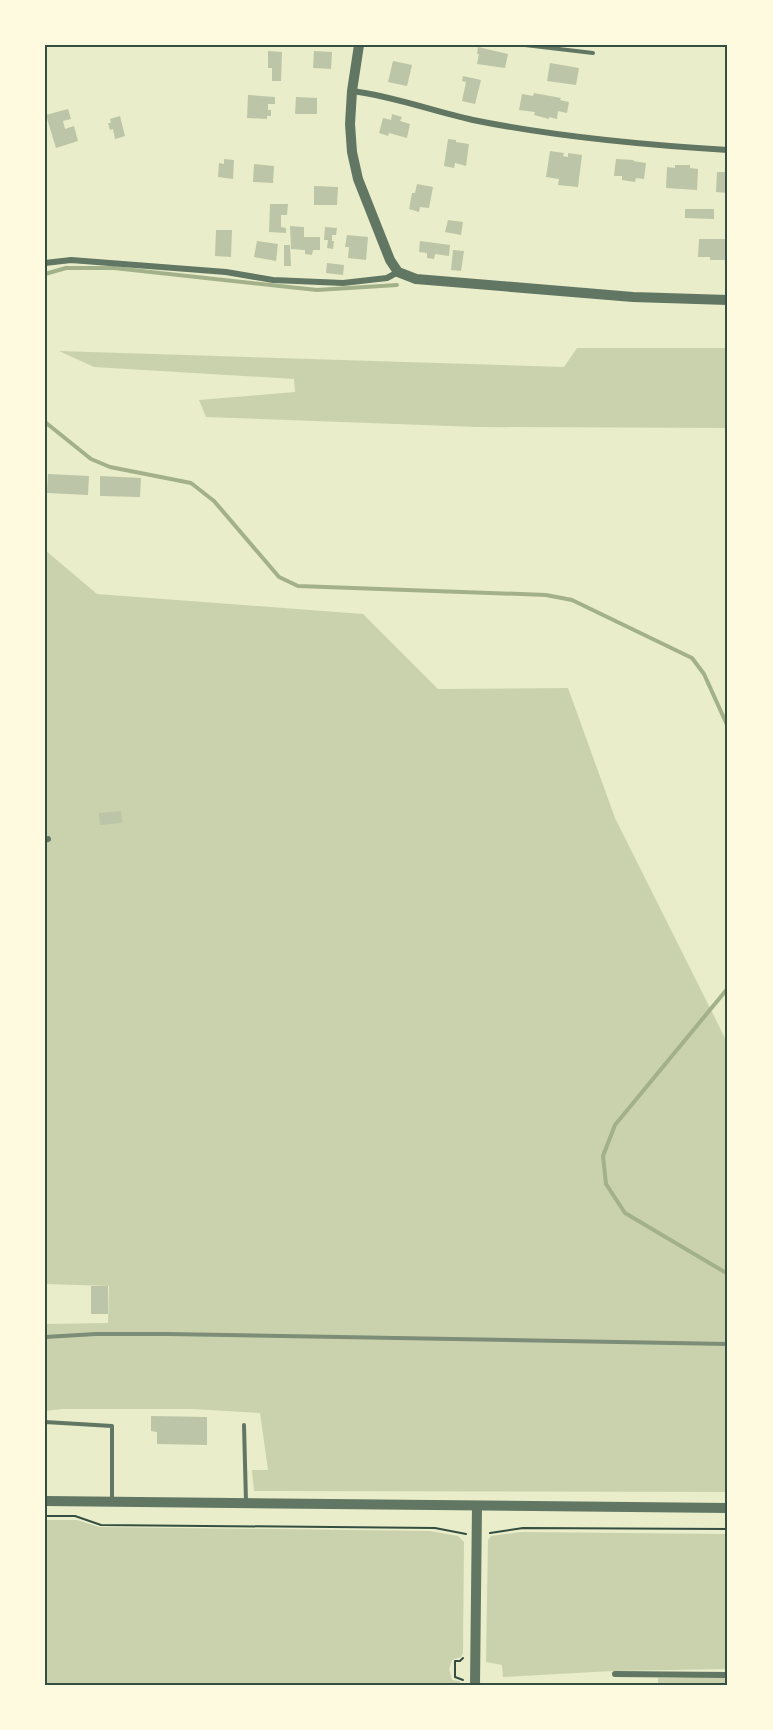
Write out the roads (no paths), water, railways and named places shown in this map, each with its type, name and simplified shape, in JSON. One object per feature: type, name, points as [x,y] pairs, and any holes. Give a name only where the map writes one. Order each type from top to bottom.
[{"type":"street","points":[[359,45],[352,91],[350,124],[352,152],[358,179],[390,260],[398,272],[416,279],[633,297],[728,300]]},
{"type":"street","points":[[352,91],[374,94],[472,120],[650,146],[728,150]]},
{"type":"street","points":[[45,263],[71,260],[226,272],[273,280],[343,283],[387,278],[398,272]]},
{"type":"street","points":[[45,1501],[728,1508]]},
{"type":"street","points":[[475,1685],[477,1506]]},
{"type":"street","points":[[615,1674],[728,1675]]},
{"type":"lane","points":[[525,45],[593,53]]},
{"type":"lane","points":[[45,1422],[112,1426],[112,1502]]},
{"type":"lane","points":[[244,1425],[246,1503]]},
{"type":"waterway","points":[[45,274],[66,268],[114,268],[317,290],[397,285]]},
{"type":"waterway","points":[[45,422],[91,459],[110,467],[191,483],[214,501],[279,577],[298,586],[546,595],[572,600],[692,658],[704,674],[728,727]]},
{"type":"waterway","points":[[728,988],[615,1125],[603,1156],[606,1184],[625,1213],[728,1274]]},
{"type":"railway","points":[[45,1337],[167,1334],[728,1344]]}]
